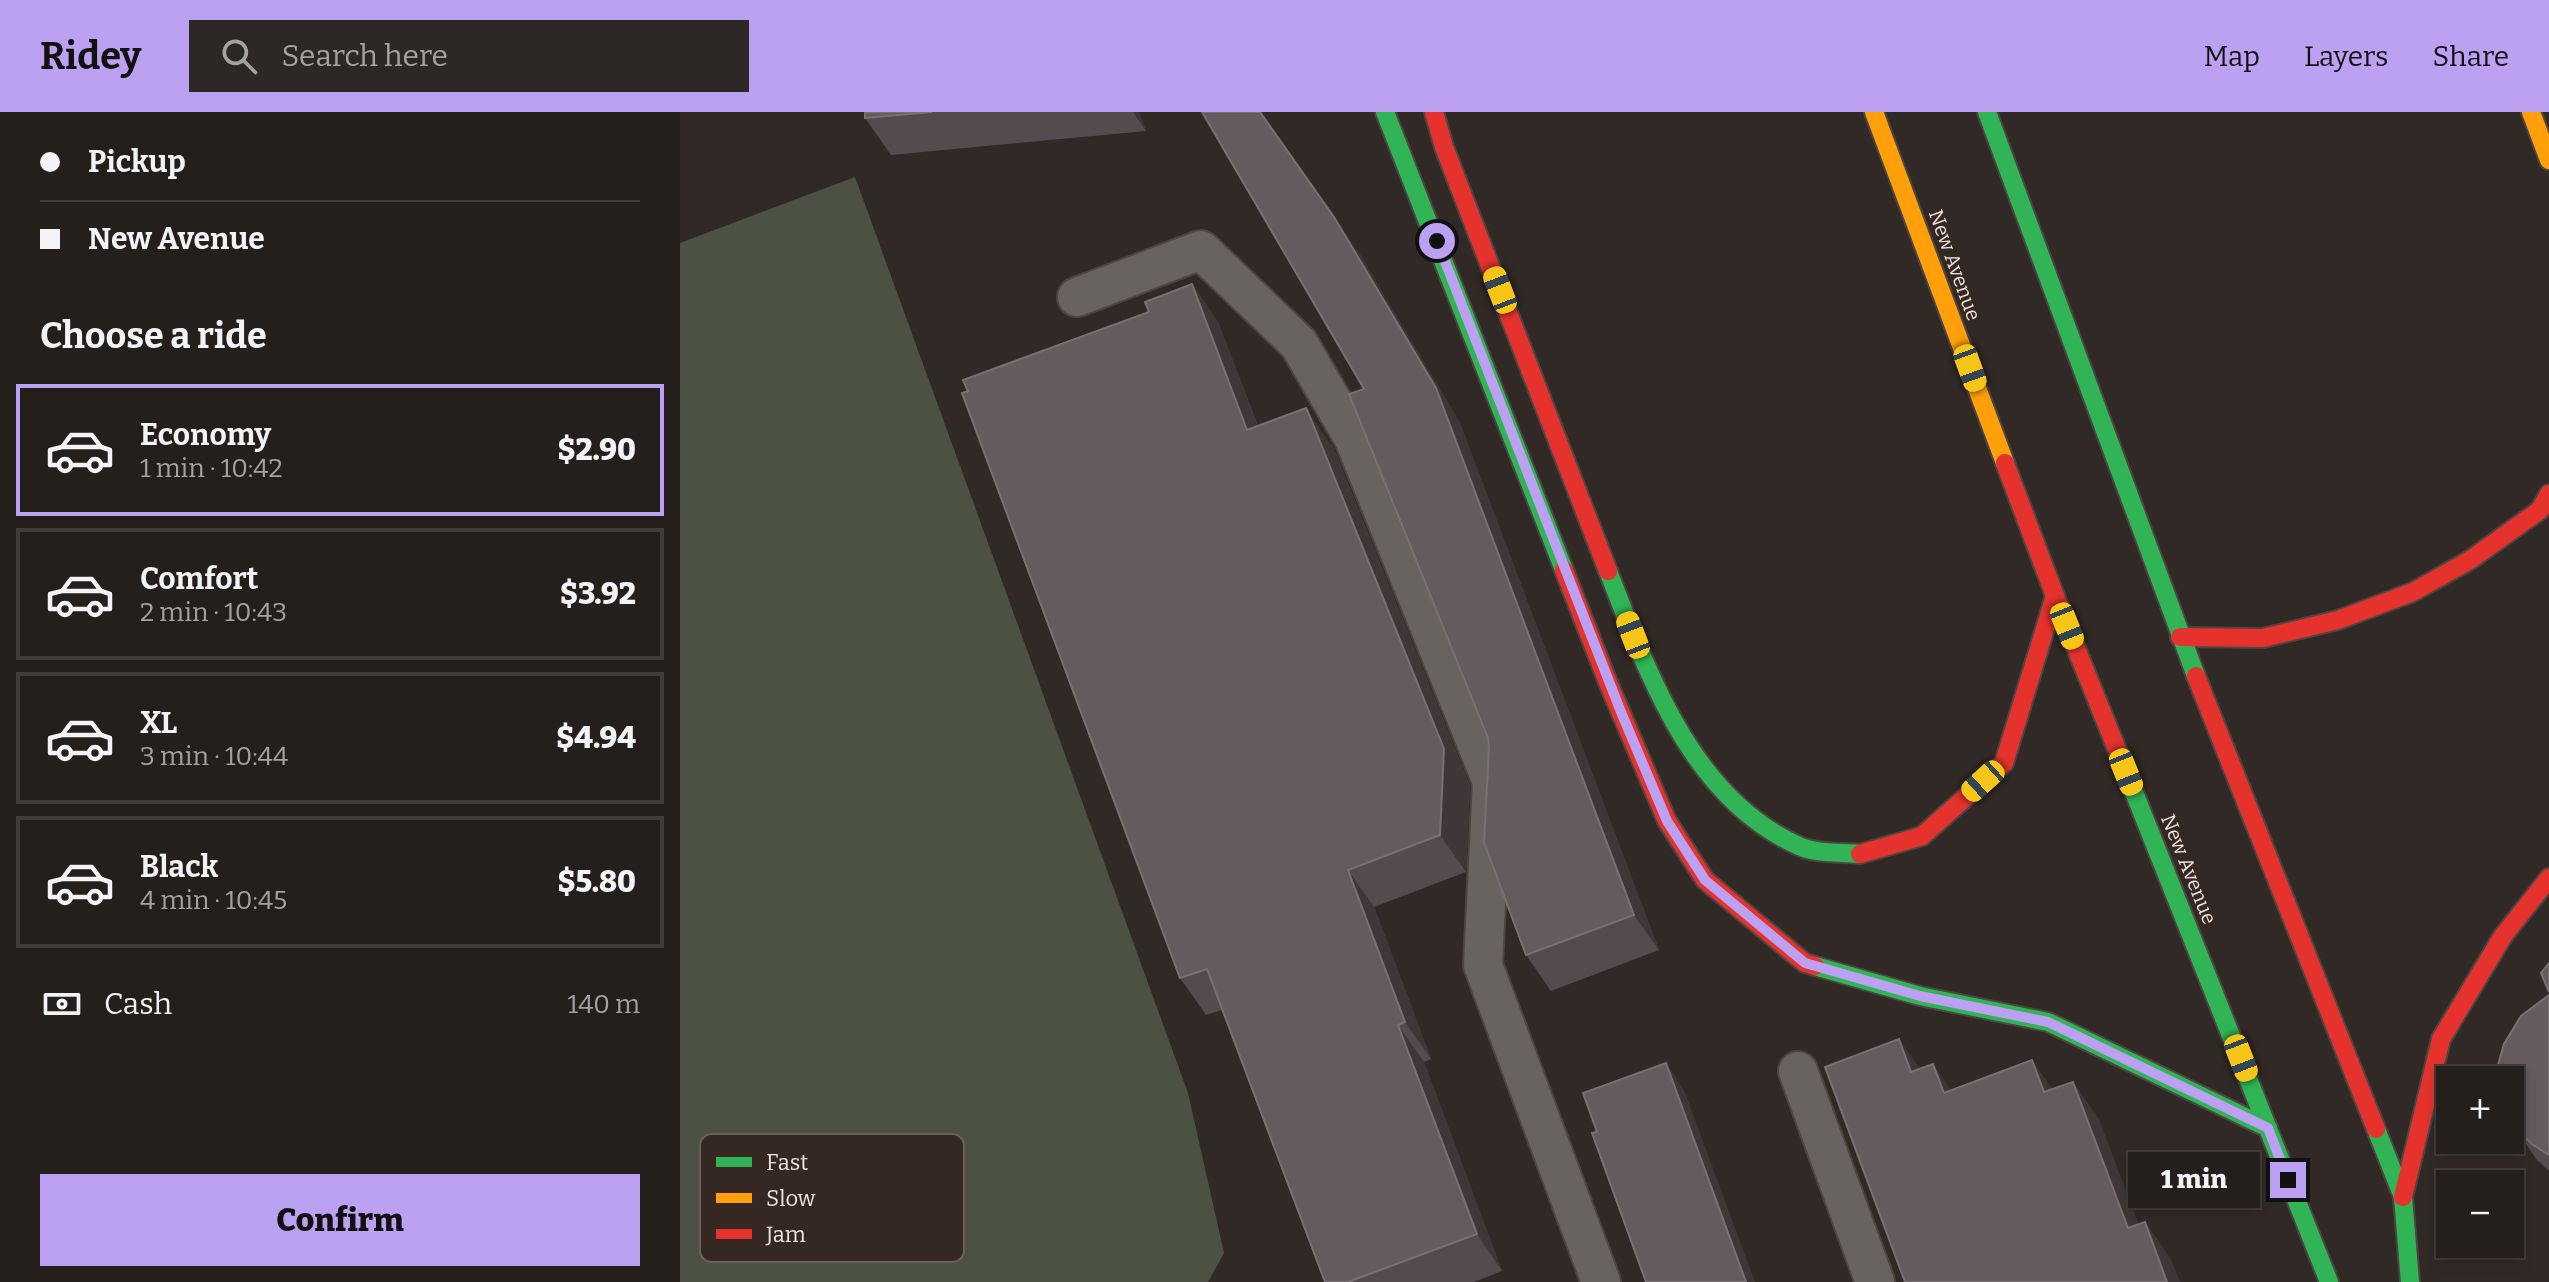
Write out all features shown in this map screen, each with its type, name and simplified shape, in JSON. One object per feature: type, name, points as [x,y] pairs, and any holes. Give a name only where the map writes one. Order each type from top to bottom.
[{"type":"main road","points":[[1385,112],[1615,698],[1667,821],[1705,880],[1805,963],[1920,996],[2048,1022],[2268,1128]]},
{"type":"main road","points":[[1434,112],[1444,147],[1644,664],[1685,744],[1721,787],[1757,822],[1802,848],[1863,854],[1922,836],[2004,763],[2055,596]]},
{"type":"main road","name":"New Avenue","points":[[1874,112],[2055,596],[2329,1282]]},
{"type":"main road","points":[[1987,112],[2180,637],[2403,1197],[2410,1282]]},
{"type":"main road","points":[[2531,112],[2549,160]]},
{"type":"main road","points":[[2180,637],[2263,638],[2338,620],[2398,597],[2470,560],[2540,510],[2549,494]]},
{"type":"main road","points":[[2403,1197],[2441,1039],[2503,936],[2549,878]]},
{"type":"lane","points":[[1077,297],[1201,250],[1299,344],[1354,439],[1492,782],[1483,965],[1601,1282]]},
{"type":"lane","points":[[1798,1071],[1875,1282]]},
{"type":"green space","points":[[855,177],[1188,1093],[1224,1253],[1208,1282],[680,1282],[680,243]]},
{"type":"building","points":[[865,112],[932,112],[865,118]]},
{"type":"building","points":[[1202,112],[1260,112],[1334,217],[1436,388],[1634,915],[1526,955],[1484,842],[1488,738],[1349,394],[1364,389]]},
{"type":"building","points":[[1192,284],[1247,430],[1306,408],[1444,749],[1440,835],[1348,870],[1405,1022],[1398,1025],[1477,1234],[1348,1282],[1325,1282],[1207,969],[1180,978],[962,393],[968,391],[963,380],[1149,312],[1145,302]]},
{"type":"building","points":[[2549,963],[2549,992],[2541,973]]},
{"type":"building","points":[[2549,995],[2549,1155],[2524,1136],[2524,1066],[2498,1066],[2504,1044],[2521,1016]]},
{"type":"building","points":[[1899,1039],[1911,1072],[1933,1064],[1944,1093],[2032,1060],[2044,1092],[2073,1082],[2128,1228],[2145,1222],[2167,1282],[1905,1282],[1825,1067]]},
{"type":"building","points":[[1666,1063],[1746,1282],[1646,1282],[1592,1133],[1597,1132],[1583,1093]]},
{"type":"traffic: fast","points":[[1385,112],[1564,570]]},
{"type":"traffic: fast","points":[[1987,112],[2196,676]]},
{"type":"traffic: fast","points":[[1608,571],[1640,650],[1678,729],[1729,797],[1761,825],[1799,846],[1821,852],[1860,854]]},
{"type":"traffic: fast","points":[[2120,757],[2329,1282]]},
{"type":"traffic: fast","points":[[1815,966],[1920,996],[2048,1022],[2268,1128]]},
{"type":"traffic: fast","points":[[2376,1129],[2403,1197],[2410,1282]]},
{"type":"traffic: slow","points":[[1874,112],[2005,463]]},
{"type":"traffic: slow","points":[[2531,112],[2549,160]]},
{"type":"traffic: jam","points":[[1434,112],[1444,147],[1608,571]]},
{"type":"traffic: jam","points":[[2005,463],[2120,757]]},
{"type":"traffic: jam","points":[[2180,637],[2263,638],[2338,620],[2413,592],[2470,560],[2540,510],[2549,494]]},
{"type":"traffic: jam","points":[[1564,570],[1667,821],[1705,880],[1805,963],[1815,966]]},
{"type":"traffic: jam","points":[[1860,854],[1922,836],[2004,763],[2055,596]]},
{"type":"traffic: jam","points":[[2196,676],[2376,1129]]},
{"type":"traffic: jam","points":[[2403,1197],[2441,1039],[2503,936],[2549,878]]},
{"type":"route","points":[[1437,241],[1621,712],[1667,821],[1705,880],[1805,963],[1920,996],[2048,1022],[2268,1128],[2288,1180]]}]
